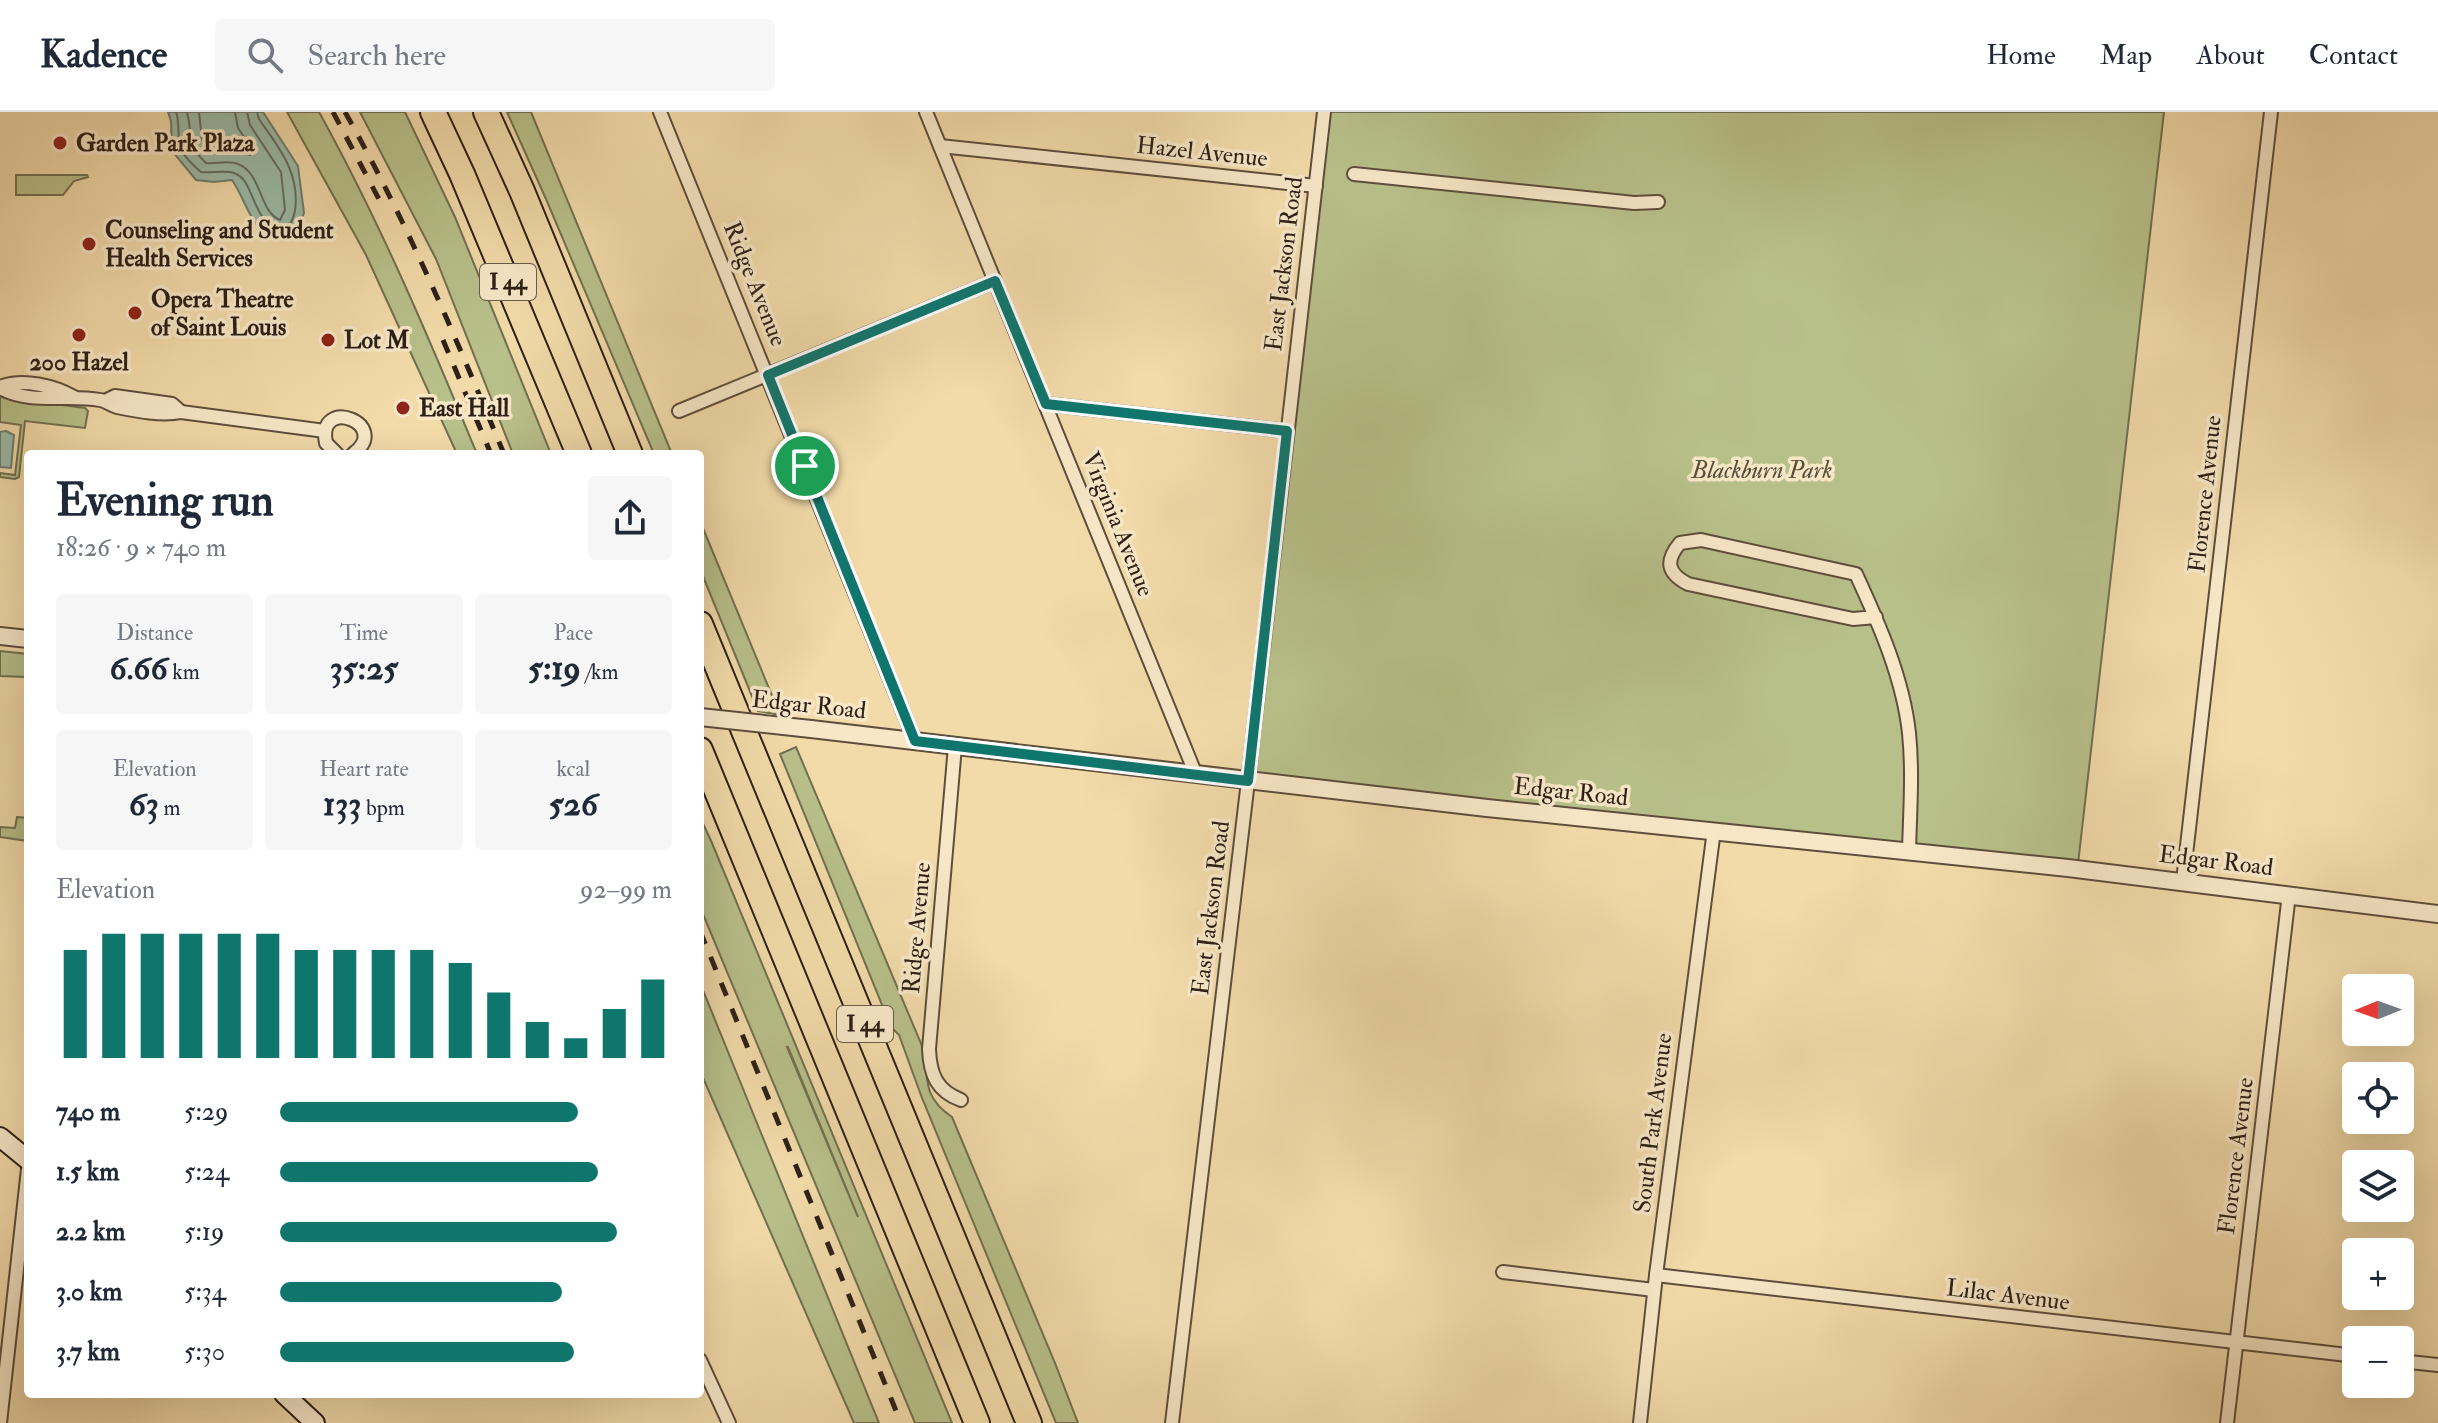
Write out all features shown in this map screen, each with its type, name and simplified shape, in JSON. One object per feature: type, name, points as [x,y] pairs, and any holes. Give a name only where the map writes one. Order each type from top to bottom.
[{"type":"highway","name":"I 44","points":[[433,112],[577,450]]},
{"type":"highway","name":"I 44","points":[[486,112],[522,191],[628,450]]},
{"type":"highway","name":"I 44","points":[[704,634],[1029,1423]]},
{"type":"highway","name":"I 44","points":[[704,760],[977,1423]]},
{"type":"main road","points":[[0,1137],[24,1157]]},
{"type":"main road","points":[[288,1398],[315,1423]]},
{"type":"street","name":"Ridge Avenue","points":[[660,112],[915,741]]},
{"type":"street","name":"Virginia Avenue","points":[[926,112],[1196,775]]},
{"type":"street","name":"East Jackson Road","points":[[1172,1423],[1324,112]]},
{"type":"street","name":"Florence Avenue","points":[[2183,881],[2271,112]]},
{"type":"street","name":"Hazel Avenue","points":[[940,146],[1316,186]]},
{"type":"street","points":[[1354,174],[1634,203],[1658,202]]},
{"type":"street","points":[[679,411],[995,281]]},
{"type":"street","points":[[0,388],[13,395],[57,399],[74,397],[171,414],[181,412],[325,431]]},
{"type":"street","points":[[1046,404],[1287,431]]},
{"type":"street","points":[[333,450],[326,443],[325,431],[336,418],[343,416],[355,419],[364,434],[357,450]]},
{"type":"street","points":[[1876,617],[1853,619],[1688,584],[1676,578],[1671,570],[1671,560],[1680,543],[1701,540],[1856,574],[1876,617],[1897,676],[1909,732],[1909,851]]},
{"type":"street","points":[[0,636],[24,639]]},
{"type":"street","name":"Edgar Road","points":[[704,717],[1248,781],[2183,881],[2438,914]]},
{"type":"street","name":"Ridge Avenue","points":[[955,746],[929,1049],[931,1070],[936,1081],[947,1095],[961,1100]]},
{"type":"street","name":"South Park Avenue","points":[[1640,1423],[1654,1290],[1714,830]]},
{"type":"street","name":"Florence Avenue","points":[[2227,1423],[2289,894]]},
{"type":"street","points":[[0,1423],[24,1205]]},
{"type":"street","points":[[1503,1272],[1654,1290]]},
{"type":"street","name":"Lilac Avenue","points":[[1656,1275],[2342,1355]]},
{"type":"street","points":[[2414,1362],[2438,1365]]},
{"type":"street","points":[[704,1369],[729,1423]]},
{"type":"green space","points":[[287,112],[319,112],[383,238],[475,450],[455,450],[366,255]]},
{"type":"green space","points":[[360,112],[405,112],[455,217],[549,450],[511,450],[436,259]]},
{"type":"green space","points":[[507,112],[531,112],[670,450],[652,450]]},
{"type":"green space","name":"Blackburn Park","points":[[1328,112],[2164,112],[2078,864],[1253,777]]},
{"type":"green space","points":[[16,175],[88,177],[74,181],[63,195],[16,195]]},
{"type":"green space","points":[[0,397],[85,408],[88,411],[85,428],[25,421],[19,477],[0,477],[0,473],[15,475],[21,425],[0,422]]},
{"type":"green space","points":[[704,531],[780,715],[758,711],[704,579]]},
{"type":"green space","points":[[0,651],[24,654],[24,677],[0,676]]},
{"type":"green space","points":[[796,747],[925,1053],[929,1090],[937,1104],[952,1117],[1078,1423],[1056,1423],[899,1035],[891,1027],[780,754]]},
{"type":"green space","points":[[17,817],[24,818],[24,840],[0,837],[0,827],[15,828]]},
{"type":"green space","points":[[704,826],[952,1423],[915,1423],[704,917]],"holes":[[[787,1047],[788,1047],[858,1217]]]},
{"type":"green space","points":[[704,993],[879,1423],[854,1423],[704,1080]]},
{"type":"water","points":[[168,112],[263,112],[298,166],[304,213],[298,230],[285,241],[270,236],[256,224],[232,180],[196,180],[172,151]]},
{"type":"water","points":[[0,432],[14,435],[11,468],[0,467]]},
{"type":"railway","points":[[333,112],[382,205]]},
{"type":"railway","points":[[345,112],[410,238],[502,450]]},
{"type":"railway","points":[[443,340],[489,450]]},
{"type":"railway","points":[[704,941],[901,1423]]},
{"type":"place","name":"Garden Park Plaza","points":[[60,143]]},
{"type":"place","name":"Counseling and Student Health Services","points":[[89,244]]},
{"type":"place","name":"Opera Theatre of Saint Louis","points":[[135,313]]},
{"type":"place","name":"200 Hazel","points":[[79,335]]},
{"type":"place","name":"Lot M","points":[[328,340]]},
{"type":"place","name":"East Hall","points":[[403,408]]},
{"type":"route","points":[[995,281],[1046,404],[1287,431],[1248,781],[915,741],[805,466],[768,375],[995,281]]}]
